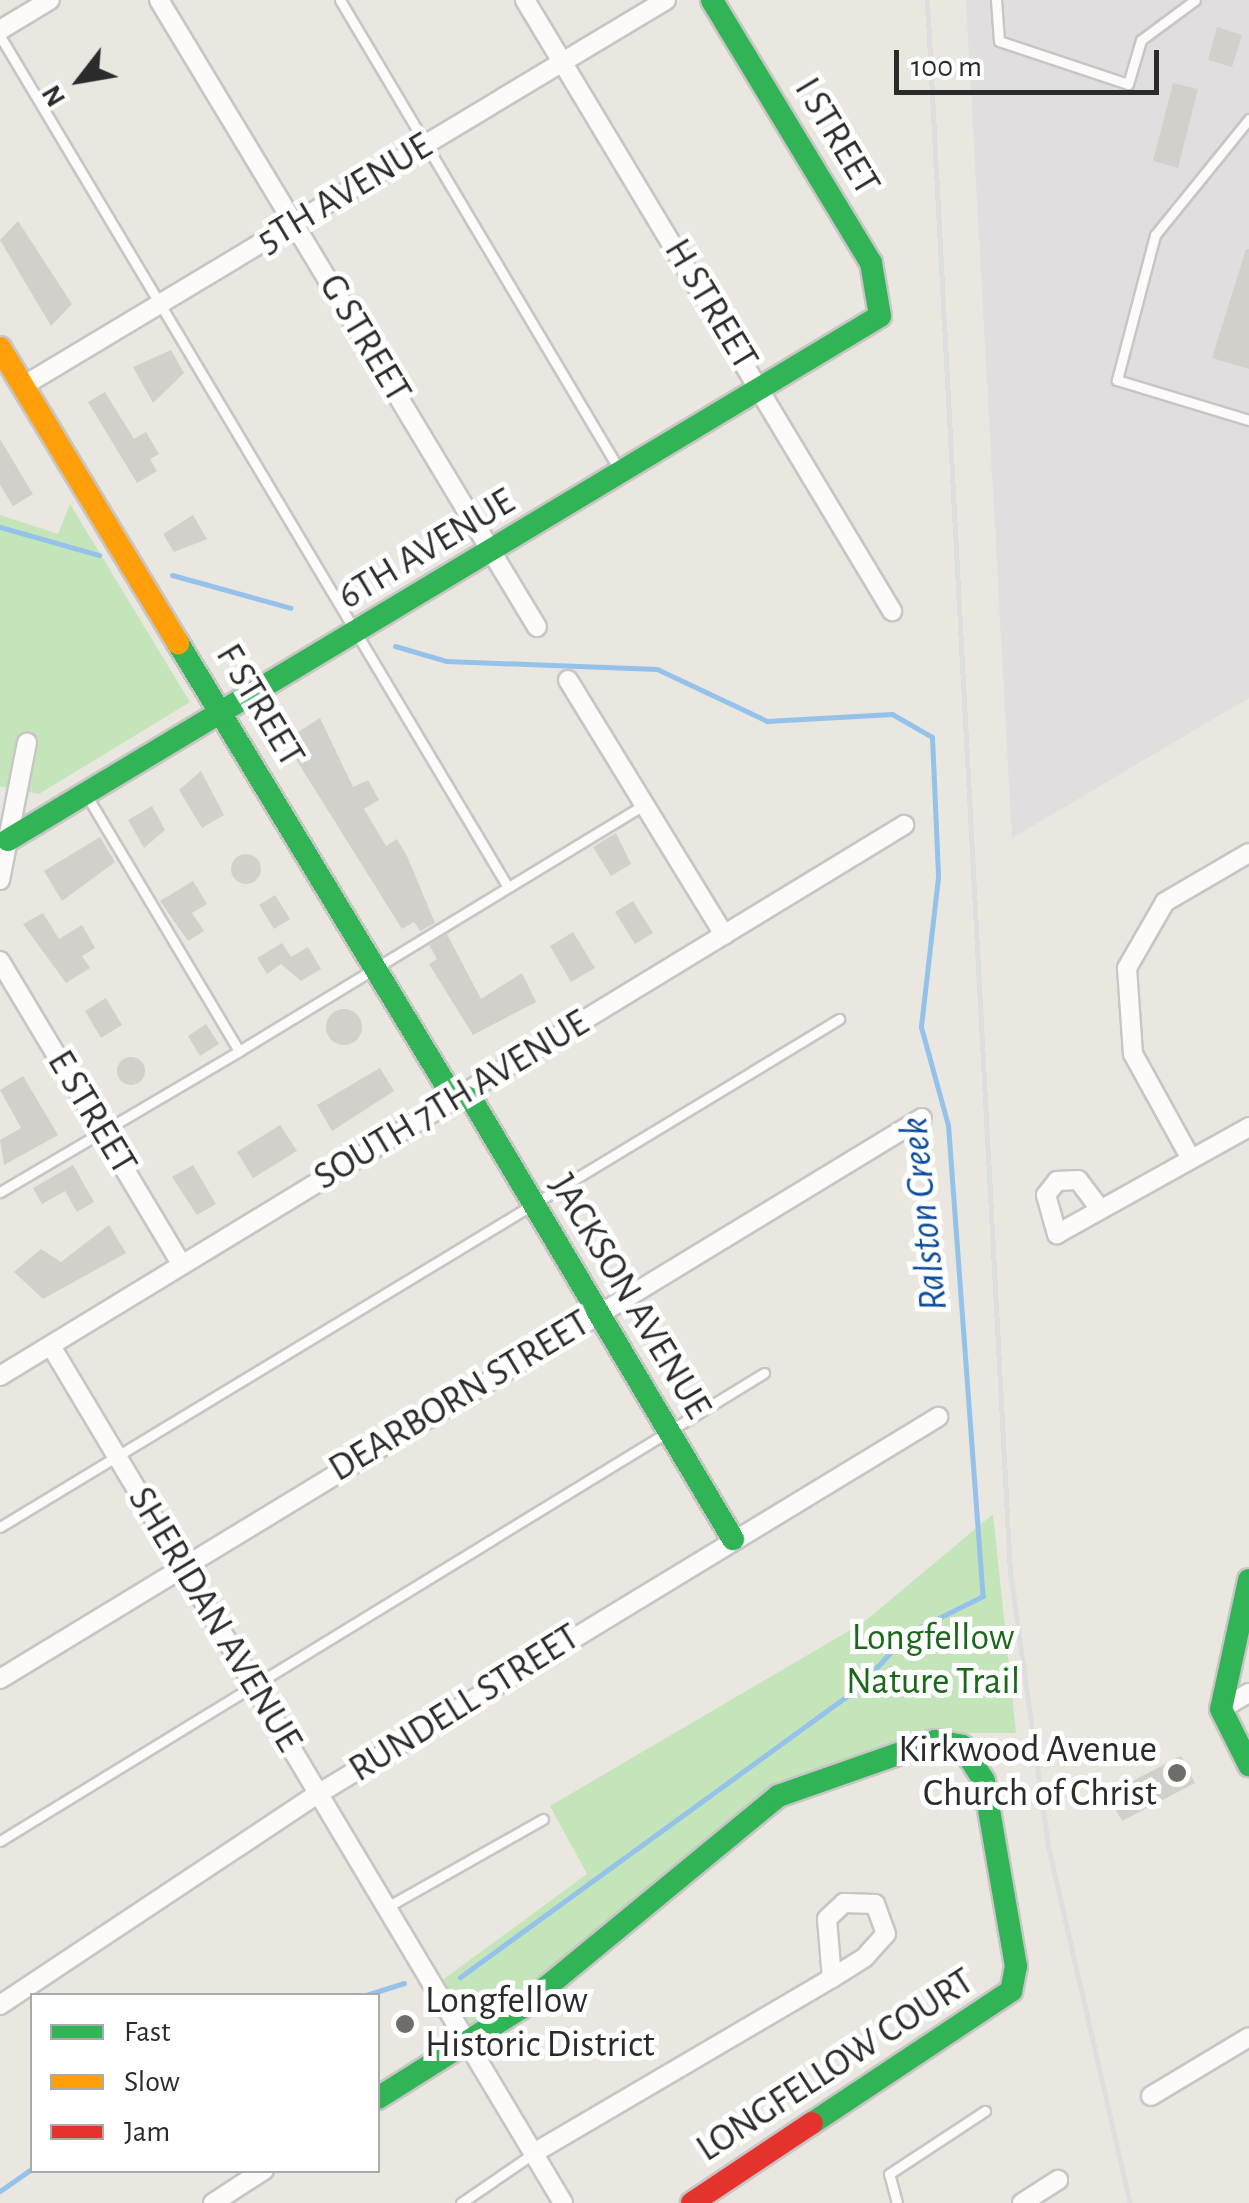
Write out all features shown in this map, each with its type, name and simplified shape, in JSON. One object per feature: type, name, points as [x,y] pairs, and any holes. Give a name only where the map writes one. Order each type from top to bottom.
[{"type":"street","points":[[0,33],[50,0]]},
{"type":"street","name":"G STREET","points":[[158,0],[536,627]]},
{"type":"street","name":"H STREET","points":[[526,0],[892,611]]},
{"type":"street","name":"5TH AVENUE","points":[[22,386],[666,0]]},
{"type":"street","name":"I STREET","points":[[712,0],[871,263],[880,316]]},
{"type":"street","name":"6TH AVENUE","points":[[8,840],[880,316]]},
{"type":"street","name":"F STREET","points":[[0,348],[374,968],[448,1087],[462,1095]]},
{"type":"street","points":[[568,680],[724,935]]},
{"type":"street","points":[[0,880],[27,743]]},
{"type":"street","name":"SOUTH 7TH AVENUE","points":[[0,1376],[904,826]]},
{"type":"street","points":[[1190,1159],[1133,1054],[1127,968],[1166,902],[1249,854]]},
{"type":"street","name":"E STREET","points":[[0,961],[182,1265]]},
{"type":"street","name":"JACKSON AVENUE","points":[[462,1095],[533,1204],[733,1539]]},
{"type":"street","name":"DEARBORN STREET","points":[[0,1678],[181,1564],[922,1118]]},
{"type":"street","points":[[1100,1210],[1249,1128]]},
{"type":"street","name":"SHERIDAN AVENUE","points":[[50,1346],[563,2203]]},
{"type":"street","name":"RUNDELL STREET","points":[[0,2004],[318,1794],[938,1417]]},
{"type":"street","points":[[1249,1580],[1222,1709],[1249,1765]]},
{"type":"street","points":[[1222,1709],[1249,1693]]},
{"type":"street","name":"LONGFELLOW COURT","points":[[380,2097],[467,2042],[620,1929],[768,1802],[935,1741],[962,1746],[984,1781],[1016,1966],[1011,1991],[692,2203]]},
{"type":"street","points":[[534,2153],[832,1978]]},
{"type":"street","points":[[1151,2096],[1249,2037]]},
{"type":"street","points":[[213,2203],[259,2173]]},
{"type":"street","points":[[1022,2203],[1058,2180]]},
{"type":"lane","points":[[340,0],[622,473]]},
{"type":"lane","points":[[996,0],[999,41],[1128,84],[1141,40],[1195,0]]},
{"type":"lane","points":[[0,33],[354,634],[508,887]]},
{"type":"lane","points":[[1249,119],[1155,235],[1117,380],[1249,420]]},
{"type":"lane","points":[[87,796],[239,1050]]},
{"type":"lane","points":[[0,1192],[644,805]]},
{"type":"lane","points":[[0,1527],[115,1454],[839,1020]]},
{"type":"lane","points":[[0,1841],[252,1683],[764,1373]]},
{"type":"lane","points":[[387,1908],[543,1818]]},
{"type":"lane","points":[[897,2203],[884,2181],[889,2174],[985,2110]]},
{"type":"lane","points":[[461,2203],[534,2153]]},
{"type":"shaded area","points":[[966,0],[1249,0],[1249,698],[1012,838]]},
{"type":"green space","points":[[70,504],[190,702],[39,794],[0,786],[0,515],[58,534]]},
{"type":"green space","name":"Longfellow Nature Trail","points":[[993,1514],[1016,1733],[956,1733],[760,1798],[658,1888],[469,2028],[441,1981],[587,1874],[550,1806],[864,1622]]},
{"type":"building","points":[[1217,27],[1242,35],[1232,67],[1208,60]]},
{"type":"building","points":[[1173,83],[1198,89],[1178,168],[1153,161]]},
{"type":"building","points":[[18,221],[72,304],[51,326],[0,240]]},
{"type":"building","points":[[1249,249],[1249,369],[1212,358]]},
{"type":"building","points":[[171,350],[184,373],[153,403],[133,367]]},
{"type":"building","points":[[105,392],[134,439],[146,432],[159,454],[150,459],[157,471],[137,483],[88,402]]},
{"type":"building","points":[[0,439],[33,494],[13,506],[0,485]]},
{"type":"building","points":[[193,515],[207,539],[174,552],[163,534]]},
{"type":"building","points":[[320,718],[353,787],[368,780],[379,800],[364,809],[386,846],[397,839],[407,856],[435,923],[420,931],[414,922],[402,929],[292,753],[290,737]]},
{"type":"building","points":[[201,771],[224,815],[202,828],[179,790]]},
{"type":"building","points":[[152,806],[165,830],[144,848],[128,820]]},
{"type":"building","points":[[616,833],[631,864],[611,876],[593,847]]},
{"type":"building","points":[[100,837],[115,862],[62,901],[44,871]]},
{"type":"building","points":[[246,854],[257,858],[261,869],[257,880],[246,884],[235,880],[231,869],[235,858]]},
{"type":"building","points":[[193,881],[207,904],[192,913],[204,931],[188,941],[160,901]]},
{"type":"building","points":[[275,895],[290,919],[274,929],[259,905]]},
{"type":"building","points":[[633,901],[653,933],[635,944],[615,912]]},
{"type":"building","points":[[43,913],[59,939],[82,925],[95,948],[82,956],[90,968],[66,983],[23,924]]},
{"type":"building","points":[[573,932],[595,968],[571,982],[550,946]]},
{"type":"building","points":[[447,934],[481,999],[522,973],[536,1002],[473,1035],[429,964],[437,959],[429,945]]},
{"type":"building","points":[[282,943],[291,957],[308,947],[321,969],[301,981],[281,964],[267,974],[257,958]]},
{"type":"building","points":[[106,998],[122,1025],[101,1038],[85,1011]]},
{"type":"building","points":[[344,1009],[356,1015],[362,1027],[356,1039],[344,1045],[332,1039],[326,1027],[332,1015]]},
{"type":"building","points":[[206,1024],[219,1044],[200,1056],[188,1036]]},
{"type":"building","points":[[131,1057],[141,1061],[145,1071],[141,1081],[131,1085],[121,1081],[117,1071],[121,1061]]},
{"type":"building","points":[[380,1068],[394,1091],[332,1131],[317,1105]]},
{"type":"building","points":[[23,1076],[58,1135],[4,1165],[0,1140],[21,1128],[0,1090]]},
{"type":"building","points":[[280,1125],[297,1151],[253,1178],[237,1152]]},
{"type":"building","points":[[73,1165],[94,1202],[77,1212],[65,1191],[42,1204],[33,1188]]},
{"type":"building","points":[[193,1165],[216,1204],[197,1215],[172,1177]]},
{"type":"building","points":[[109,1225],[126,1253],[43,1299],[14,1272],[41,1249],[61,1262]]},
{"type":"building","points":[[1181,1756],[1195,1783],[1122,1821],[1107,1794]]},
{"type":"waterway","name":"Ralston Creek","points":[[0,527],[99,555]]},
{"type":"waterway","name":"Ralston Creek","points":[[172,575],[291,608]]},
{"type":"waterway","name":"Ralston Creek","points":[[395,646],[446,661],[657,669],[767,721],[892,714],[932,737],[938,877],[921,1027],[948,1125],[983,1596],[908,1633],[858,1688],[460,1977]]},
{"type":"waterway","name":"Ralston Creek","points":[[372,1993],[404,1983]]},
{"type":"waterway","name":"Ralston Creek","points":[[0,2191],[30,2170]]},
{"type":"railway","points":[[927,0],[1010,1572],[1048,1846],[1130,2203]]},
{"type":"traffic: fast","points":[[8,840],[880,316],[871,263],[712,0]]},
{"type":"traffic: fast","points":[[178,643],[447,1087],[472,1100],[733,1539]]},
{"type":"traffic: fast","points":[[1249,1580],[1221,1709],[1249,1765]]},
{"type":"traffic: fast","points":[[380,2097],[521,2008],[778,1796],[935,1741],[962,1746],[984,1781],[1016,1966],[1011,1991],[812,2123]]},
{"type":"traffic: slow","points":[[0,348],[178,643]]},
{"type":"traffic: jam","points":[[692,2203],[812,2123]]},
{"type":"place","name":"Kirkwood Avenue Church of Christ","points":[[1177,1773]]},
{"type":"place","name":"Longfellow Historic District","points":[[405,2024]]}]
